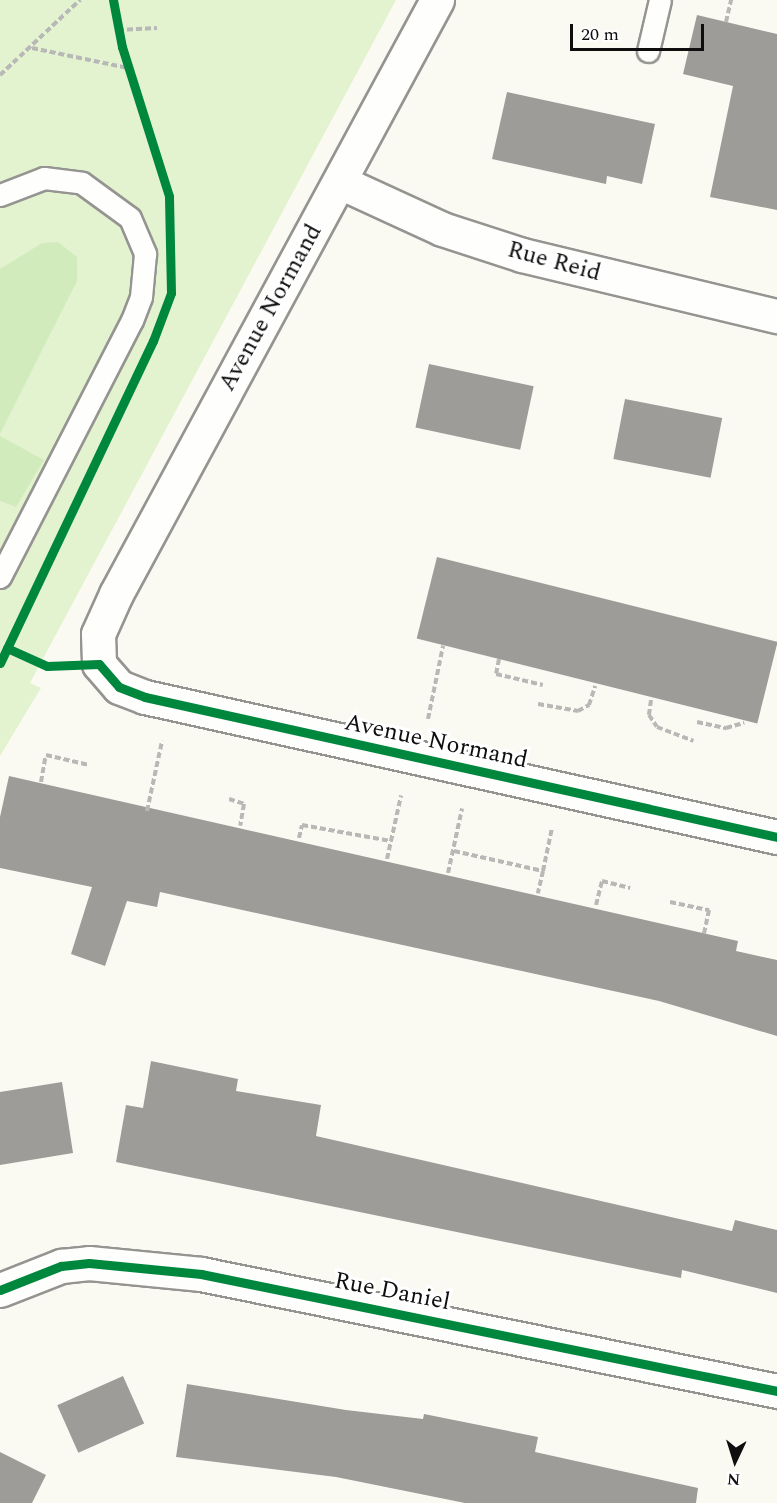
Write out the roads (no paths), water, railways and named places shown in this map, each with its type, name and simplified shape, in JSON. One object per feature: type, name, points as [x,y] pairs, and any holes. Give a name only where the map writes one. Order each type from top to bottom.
[{"type":"street","name":"Avenue Normand","points":[[437,0],[98,634],[99,664],[109,680],[170,703],[777,837]]},
{"type":"street","name":"Rue Reid","points":[[340,182],[442,229],[522,255],[777,316]]},
{"type":"street","name":"Rue Daniel","points":[[0,1290],[61,1266],[89,1263],[201,1274],[777,1391]]},
{"type":"lane","points":[[648,51],[660,0]]},
{"type":"lane","points":[[0,195],[44,178],[82,183],[130,218],[145,254],[141,297],[132,320],[0,577]]}]
